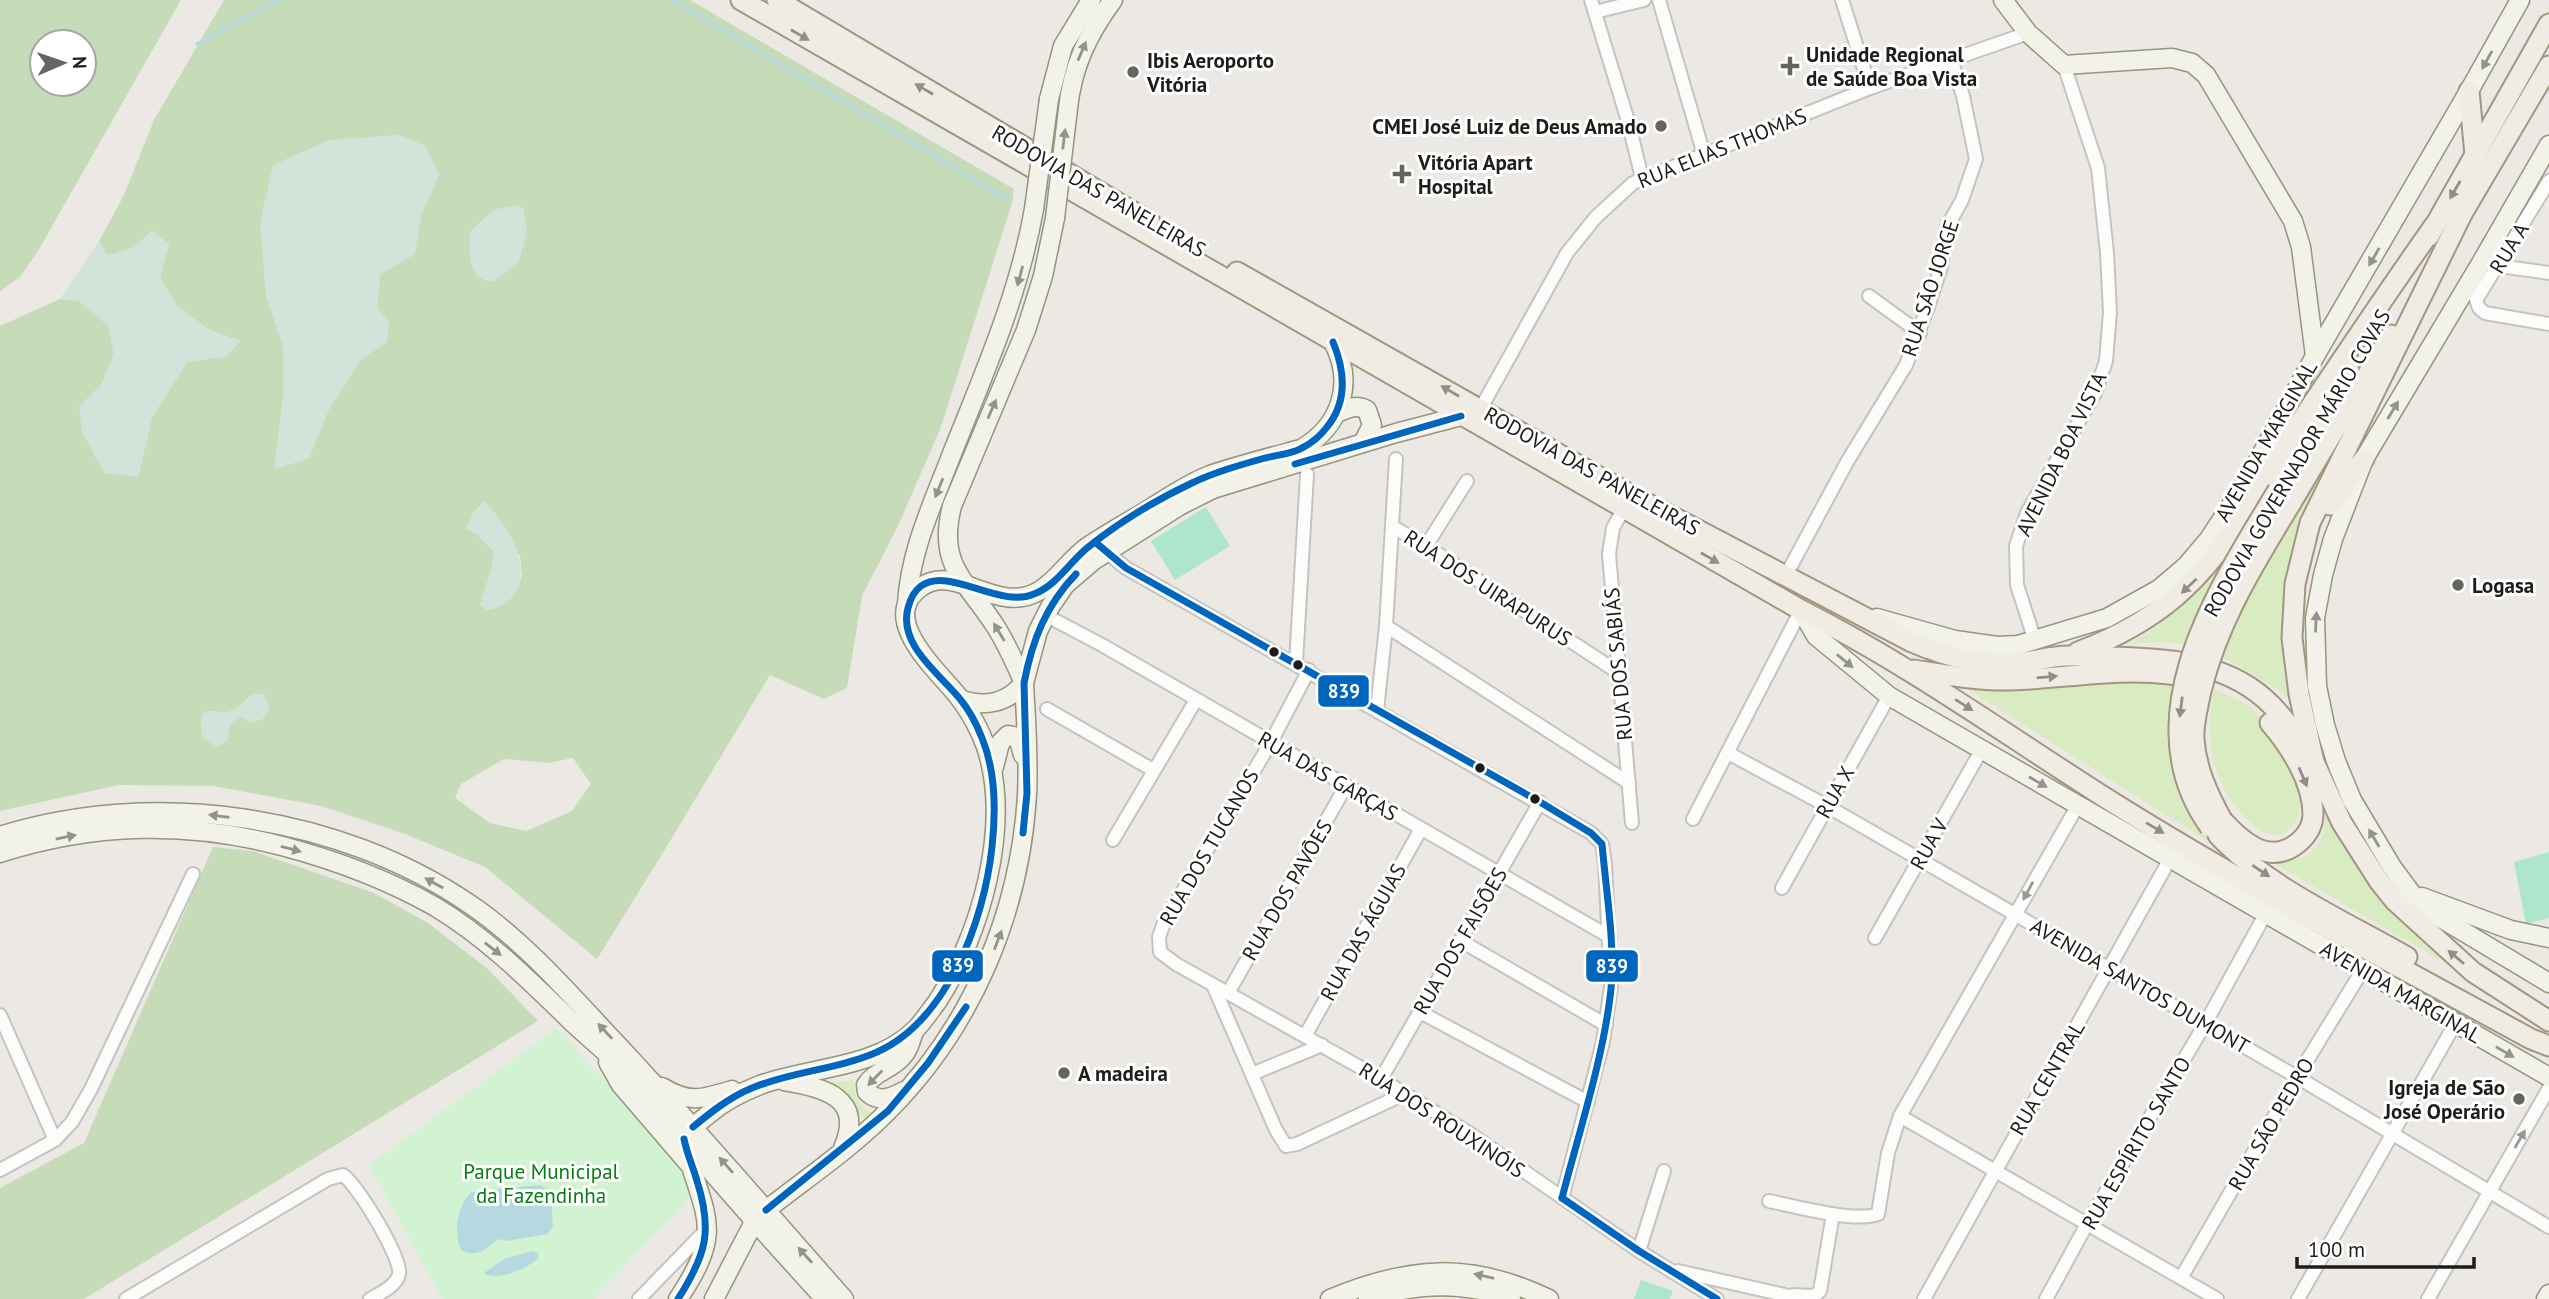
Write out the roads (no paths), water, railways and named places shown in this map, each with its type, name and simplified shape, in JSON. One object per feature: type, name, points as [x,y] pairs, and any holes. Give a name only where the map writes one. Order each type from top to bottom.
[{"type":"main road","name":"RODOVIA DAS PANELEIRAS","points":[[741,0],[1461,416],[1616,498],[1944,655],[1991,663],[2067,656]]},
{"type":"main road","name":"RODOVIA DAS PANELEIRAS","points":[[776,0],[1180,240],[1481,408],[1616,498],[1801,610],[1847,633],[1906,668],[2112,802],[2303,915],[2531,1039],[2549,1046]]},
{"type":"main road","points":[[994,791],[985,747],[973,719],[914,643],[908,628],[908,587],[924,526],[1007,316],[1024,259],[1034,209],[1049,100],[1063,46],[1091,0]]},
{"type":"main road","points":[[1024,683],[997,628],[956,572],[948,545],[948,526],[952,506],[1026,330],[1043,276],[1055,218],[1073,78],[1082,50],[1095,25],[1113,0]]},
{"type":"main road","points":[[2003,0],[2028,33],[2064,65],[2172,58],[2192,63],[2206,75],[2293,221],[2301,247],[2315,356]]},
{"type":"main road","name":"AVENIDA MARGINAL","points":[[1851,611],[1976,644],[1997,646],[2035,641],[2107,618],[2159,589],[2186,566],[2209,539],[2247,481],[2315,356],[2520,0]]},
{"type":"main road","name":"RODOVIA GOVERNADOR MÁRIO COVAS","points":[[2285,496],[2549,24]]},
{"type":"main road","name":"RODOVIA GOVERNADOR MÁRIO COVAS","points":[[2549,66],[2541,94],[2462,214],[2310,523],[2295,584],[2292,638],[2299,694],[2314,762],[2342,823],[2395,901],[2464,964],[2510,998],[2549,1021]]},
{"type":"main road","points":[[2469,91],[2475,155]]},
{"type":"main road","points":[[2306,540],[2364,459],[2490,265],[2549,145]]},
{"type":"main road","points":[[2462,214],[2285,496],[2222,625],[2197,707],[2194,729],[2199,766],[2216,823],[2243,859],[2293,892],[2549,1038]]},
{"type":"main road","points":[[2067,656],[2138,625],[2179,595],[2199,576],[2248,508],[2379,303],[2434,226]]},
{"type":"main road","points":[[714,1299],[760,1216],[888,1111],[910,1087],[950,1033],[992,955],[1003,928],[1016,874],[1027,793],[1024,683],[1034,643],[1045,615],[1057,596],[1101,547],[1201,479],[1301,449],[1318,437],[1337,412],[1344,382],[1341,361],[1333,342]]},
{"type":"main road","points":[[1337,412],[1360,406],[1367,410],[1372,425],[1363,443]]},
{"type":"main road","points":[[907,611],[911,597],[929,582],[944,580],[1007,599],[1029,596],[1049,585],[1073,559],[1202,493],[1461,416]]},
{"type":"main road","points":[[2364,459],[2333,539],[2315,618],[2317,686],[2336,761],[2353,800],[2380,849],[2412,894],[2461,932],[2549,983]]},
{"type":"main road","name":"AVENIDA MARGINAL","points":[[1801,610],[1816,636],[1889,696],[2549,1077]]},
{"type":"main road","points":[[2067,656],[2163,659],[2189,663],[2226,675],[2265,699],[2314,762]]},
{"type":"main road","points":[[1906,668],[2000,680],[2105,673],[2169,674],[2231,691],[2253,706],[2277,732],[2305,779],[2313,814],[2306,834],[2298,843],[2287,850],[2274,853],[2265,852],[2242,841],[2216,823]]},
{"type":"main road","points":[[960,699],[978,704],[996,702],[1012,695],[1024,683]]},
{"type":"main road","points":[[910,1087],[883,1099],[870,1095],[866,1085],[873,1076],[901,1058],[914,1031],[939,999],[974,924],[991,859],[994,760],[1002,739],[1011,735],[1018,737],[1021,744],[1027,793]]},
{"type":"main road","points":[[0,836],[79,817],[188,813],[283,827],[328,837],[365,850],[438,885],[470,904],[498,925],[573,996],[652,1081],[688,1133],[692,1168],[708,1228],[705,1249],[697,1269],[678,1299]]},
{"type":"main road","points":[[0,853],[29,844],[101,830],[175,828],[257,840],[334,862],[406,891],[468,929],[508,960],[634,1079],[688,1133],[760,1216],[825,1299]]},
{"type":"main road","points":[[2412,894],[2511,930],[2549,939]]},
{"type":"main road","points":[[2510,998],[2549,1007]]},
{"type":"main road","points":[[652,1081],[671,1093],[693,1099],[711,1097],[868,1057],[914,1031]]},
{"type":"main road","points":[[601,1050],[621,1085],[692,1168]]},
{"type":"main road","points":[[777,1080],[820,1088],[841,1100],[848,1112],[850,1129],[841,1151]]},
{"type":"main road","points":[[688,1133],[724,1102],[759,1085]]},
{"type":"main road","points":[[760,1216],[845,1299]]},
{"type":"main road","points":[[1330,1299],[1393,1276],[1441,1272],[1488,1277],[1549,1299]]},
{"type":"main road","points":[[1368,1299],[1396,1291],[1442,1286],[1473,1289],[1511,1299]]},
{"type":"main road","points":[[2546,1299],[2549,1294]]},
{"type":"street","points":[[1642,178],[1593,6],[1644,0]]},
{"type":"street","points":[[1659,0],[1704,155]]},
{"type":"street","points":[[1842,0],[1870,88]]},
{"type":"street","name":"RUA ELIAS THOMAS","points":[[1481,408],[1567,253],[1596,217],[1633,183],[1870,88],[2028,33]]},
{"type":"street","name":"RUA SÃO JORGE","points":[[1785,577],[1847,462],[1906,365],[1920,333],[1941,267],[1947,228],[1962,200],[1976,159],[1963,96],[1951,59]]},
{"type":"street","name":"AVENIDA BOA VISTA","points":[[2035,641],[2017,585],[2017,546],[2027,513],[2095,393],[2106,361],[2110,312],[2098,168],[2064,65]]},
{"type":"street","name":"RUA A","points":[[2549,181],[2490,265],[2476,300],[2485,313],[2549,324]]},
{"type":"street","points":[[2490,265],[2549,273]]},
{"type":"street","points":[[1868,296],[1920,333]]},
{"type":"street","points":[[1377,710],[1386,625],[1396,459]]},
{"type":"street","points":[[1296,663],[1307,474]]},
{"type":"street","points":[[1426,546],[1467,481]]},
{"type":"street","name":"RUA DOS SABIÁS","points":[[1616,498],[1615,522],[1609,545],[1632,823]]},
{"type":"street","name":"RUA DOS UIRAPURUS","points":[[1393,527],[1619,673]]},
{"type":"street","points":[[1101,547],[1126,568],[1540,803],[1591,833],[1602,845],[1610,937],[1611,986],[1606,1025],[1562,1198]]},
{"type":"street","points":[[1693,819],[1801,610]]},
{"type":"street","name":"RUA DAS GARÇAS","points":[[1045,615],[1610,937]]},
{"type":"street","points":[[1386,625],[1629,783]]},
{"type":"street","name":"RUA DOS TUCANOS","points":[[1160,952],[1158,937],[1164,923],[1271,742],[1309,670]]},
{"type":"street","name":"RUA X","points":[[1782,888],[1889,696]]},
{"type":"street","points":[[1113,840],[1196,700]]},
{"type":"street","points":[[1047,709],[1153,770]]},
{"type":"street","name":"RUA V","points":[[1875,938],[1982,749]]},
{"type":"street","name":"AVENIDA SANTOS DUMONT","points":[[1728,752],[2016,914],[2549,1227]]},
{"type":"street","name":"RUA DOS PAVÕES","points":[[1228,993],[1346,786]]},
{"type":"street","name":"RUA DOS FAISÕES","points":[[1381,1079],[1540,803]]},
{"type":"street","points":[[1769,1201],[1833,1214],[1871,1217],[1878,1214],[1888,1153],[1900,1116],[2078,805]]},
{"type":"street","name":"RUA DAS ÁGUIAS","points":[[1305,1035],[1421,830]]},
{"type":"street","name":"RUA CENTRAL","points":[[1924,1299],[2171,857]]},
{"type":"street","points":[[0,1170],[55,1140],[72,1122],[91,1089],[192,874]]},
{"type":"street","name":"RUA ESPÍRITO SANTO","points":[[2046,1299],[2266,914]]},
{"type":"street","points":[[1461,941],[1606,1025]]},
{"type":"street","name":"RUA DOS ROUXINÓIS","points":[[1160,952],[1176,964],[1381,1079],[1472,1135],[1639,1251],[1717,1299]]},
{"type":"street","name":"RUA SÃO PEDRO","points":[[2181,1278],[2297,1077],[2362,971]]},
{"type":"street","points":[[1213,985],[1279,1138],[1286,1146],[1297,1144],[1404,1094]]},
{"type":"street","points":[[1420,1012],[1588,1102]]},
{"type":"street","points":[[0,1017],[55,1140]]},
{"type":"street","points":[[2298,1299],[2455,1024]]},
{"type":"street","points":[[1252,1074],[1322,1045]]},
{"type":"street","points":[[2428,1299],[2549,1088]]},
{"type":"street","points":[[1900,1116],[2217,1299]]},
{"type":"street","points":[[1639,1251],[1664,1171]]},
{"type":"street","points":[[126,1299],[328,1179],[343,1175],[358,1191],[393,1252],[399,1275],[392,1285],[370,1299]]},
{"type":"street","points":[[1667,1269],[1786,1298],[1817,1295],[1822,1286],[1833,1214]]},
{"type":"street","points":[[639,1299],[708,1228]]},
{"type":"water","points":[[539,1185],[551,1190],[553,1226],[548,1234],[506,1241],[498,1239],[477,1253],[461,1250],[457,1235],[458,1219],[462,1205],[471,1192]]},
{"type":"water","points":[[532,1251],[538,1253],[538,1258],[520,1270],[496,1276],[484,1273],[504,1259]]},
{"type":"waterway","points":[[197,44],[279,0]]},
{"type":"waterway","points":[[673,0],[1008,200]]},
{"type":"place","name":"Unidade Regional de Saúde Boa Vista","points":[[1790,66]]},
{"type":"place","name":"Ibis Aeroporto Vitória","points":[[1133,72]]},
{"type":"place","name":"CMEI José Luiz de Deus Amado","points":[[1661,126]]},
{"type":"place","name":"Vitória Apart Hospital","points":[[1402,174]]},
{"type":"place","name":"Logasa","points":[[2458,585]]},
{"type":"place","name":"A madeira","points":[[1064,1073]]},
{"type":"place","name":"Igreja de São José Operário","points":[[2519,1099]]},
{"type":"park label","name":"Parque Municipal da Fazendinha","points":[[541,1183]]}]
